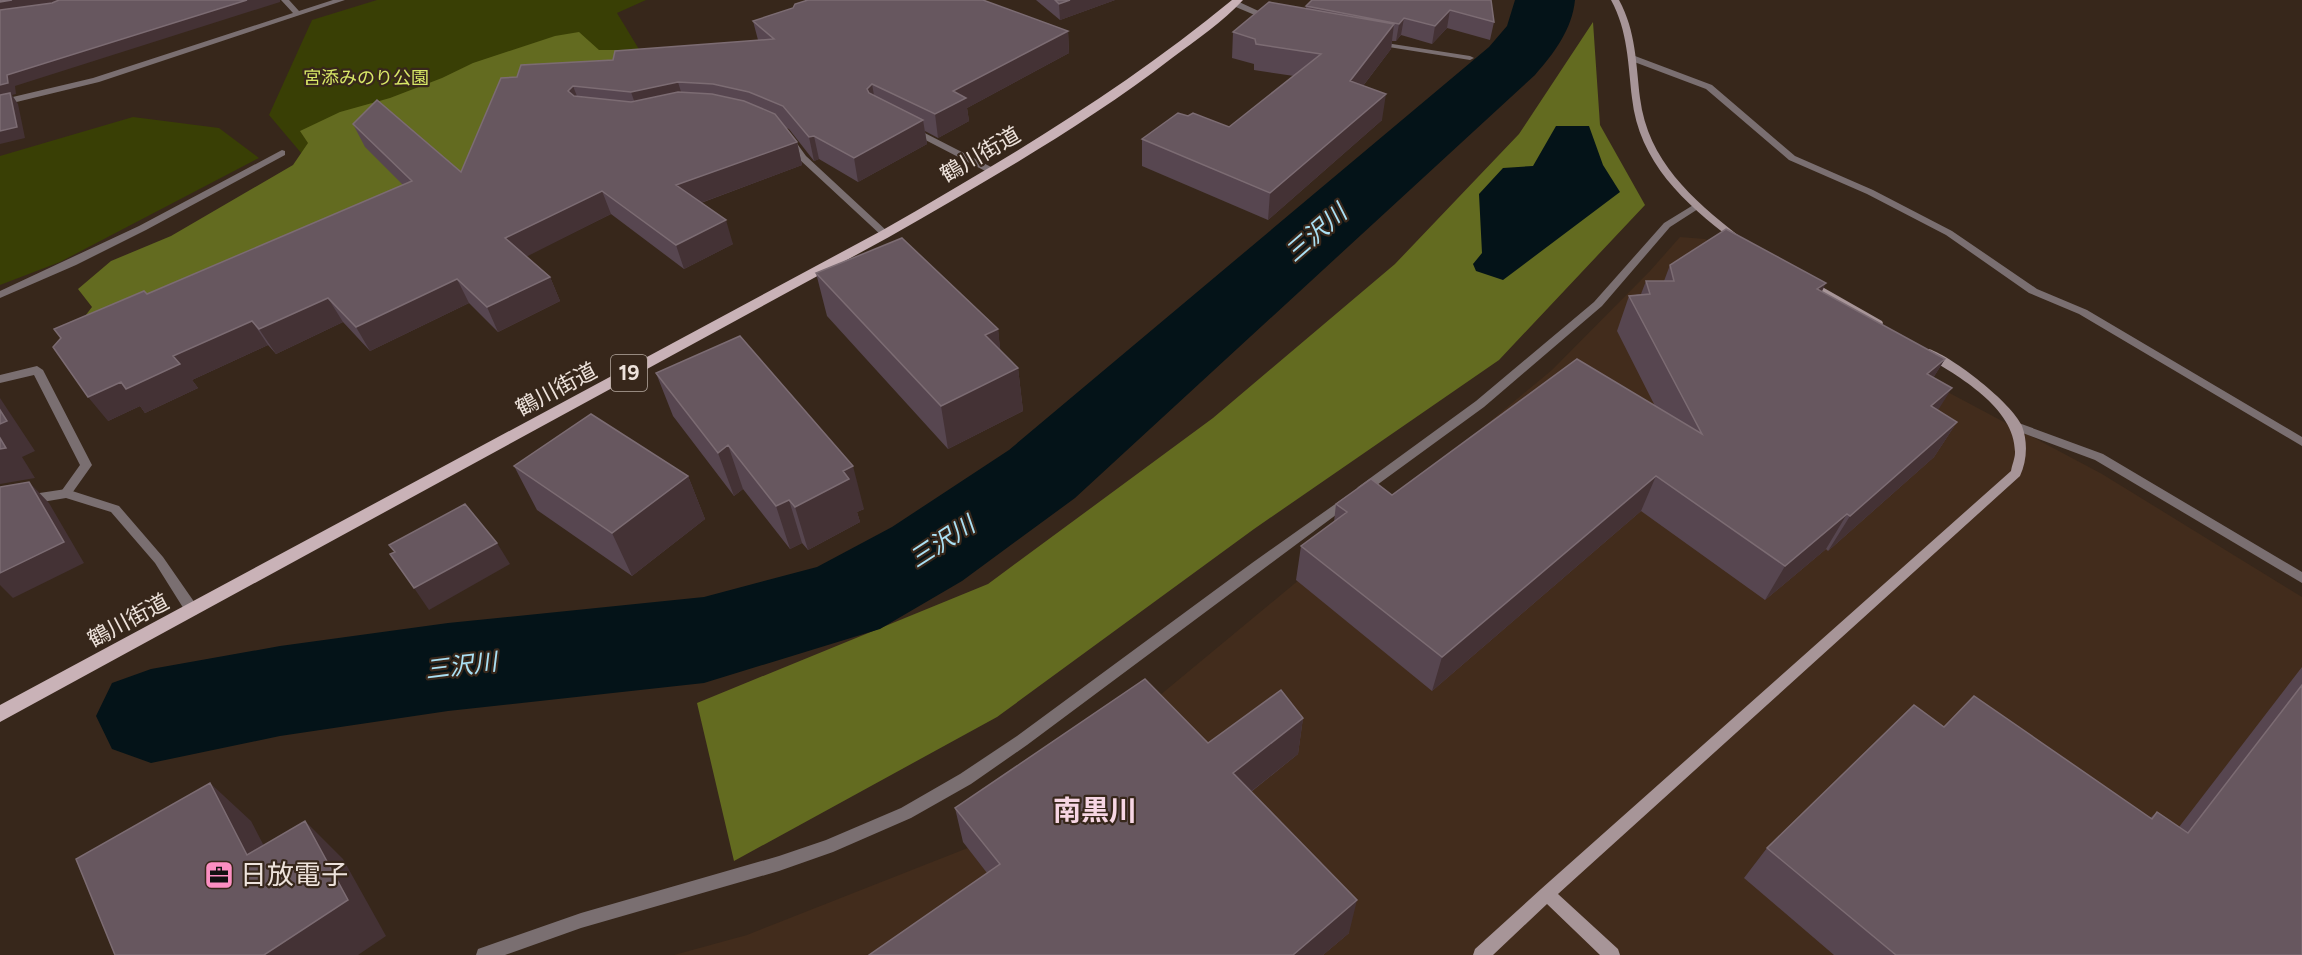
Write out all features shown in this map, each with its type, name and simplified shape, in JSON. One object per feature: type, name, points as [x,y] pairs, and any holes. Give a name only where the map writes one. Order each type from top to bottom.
[{"type":"main road","name":"鶴川街道","points":[[0,714],[885,234],[993,172],[1077,121],[1150,70],[1236,2]]},
{"type":"street","points":[[285,0],[297,13]]},
{"type":"street","points":[[0,103],[96,80],[341,0]]},
{"type":"street","points":[[1615,0],[1620,7],[1626,28],[1641,128],[1651,151],[1667,176],[1695,207],[1749,246]]},
{"type":"street","points":[[1236,2],[1281,23]]},
{"type":"street","points":[[1367,41],[1470,58]]},
{"type":"street","points":[[1632,58],[1709,87],[1791,158],[1870,192],[1949,233],[2033,291],[2083,312],[2302,442]]},
{"type":"street","points":[[906,127],[993,172]]},
{"type":"street","points":[[785,133],[803,158],[885,234]]},
{"type":"street","points":[[0,295],[66,267],[231,182],[282,153]]},
{"type":"street","points":[[483,955],[534,934],[794,859],[876,827],[944,791],[1003,755],[1222,591],[1479,404],[1598,304],[1667,225],[1695,207]]},
{"type":"street","points":[[1800,277],[1893,332]]},
{"type":"street","points":[[1480,955],[2016,473],[2021,453],[2016,426],[1992,397],[1964,374],[1913,344]]},
{"type":"street","points":[[0,379],[37,370],[86,465],[66,493]]},
{"type":"street","points":[[2016,426],[2099,457],[2302,578]]},
{"type":"street","points":[[0,504],[66,493],[115,509],[159,560],[192,610]]},
{"type":"street","points":[[1547,894],[1612,955]]},
{"type":"shaded area","points":[[1556,126],[1589,126],[1603,165],[1620,192],[1503,280],[1476,271],[1473,264],[1482,253],[1479,194],[1503,168],[1533,166]]},
{"type":"shaded area","points":[[1680,237],[1705,239],[1942,389],[2102,474],[2302,597],[2302,955],[674,955],[747,935],[983,842],[1552,370],[1650,271]]},
{"type":"green space","name":"宮添みのり公園","points":[[377,0],[646,0],[617,13],[640,51],[302,154],[269,115],[312,20]]},
{"type":"green space","points":[[1593,22],[1600,125],[1645,205],[1499,360],[1254,529],[997,717],[734,861],[697,703],[988,584],[1213,418],[1395,264],[1519,134]]},
{"type":"green space","points":[[579,32],[599,50],[626,50],[641,60],[544,157],[69,337],[92,307],[78,289],[111,261],[171,236],[293,165],[308,143],[300,131],[340,112],[390,98],[473,63],[555,36]]},
{"type":"green space","points":[[133,117],[219,128],[259,158],[60,262],[0,285],[0,156]]},
{"type":"building","points":[[59,0],[247,0],[7,75],[8,83],[0,85],[0,10]]},
{"type":"building","points":[[808,0],[983,0],[1068,31],[953,91],[966,98],[935,114],[872,84],[867,89],[869,93],[923,120],[854,158],[814,136],[809,137],[783,106],[749,92],[713,84],[678,82],[631,92],[573,86],[568,91],[574,96],[631,102],[678,92],[712,94],[744,101],[775,114],[797,142],[676,185],[726,220],[676,245],[602,191],[505,238],[550,277],[487,307],[457,279],[356,327],[328,298],[259,329],[252,321],[173,356],[180,364],[126,389],[121,382],[88,397],[53,347],[61,338],[54,329],[144,291],[147,294],[412,181],[353,124],[377,100],[461,172],[501,78],[517,77],[521,65],[613,60],[615,51],[774,39],[753,21],[793,8],[795,4]]},
{"type":"building","points":[[1055,0],[1070,0],[1059,4]]},
{"type":"building","points":[[1312,0],[1491,0],[1494,22],[1450,10],[1435,26],[1404,18],[1399,24],[1306,6]]},
{"type":"building","points":[[1269,2],[1394,24],[1350,81],[1386,94],[1270,193],[1142,139],[1178,113],[1188,116],[1193,113],[1229,127],[1321,54],[1256,44],[1255,39],[1233,32]]},
{"type":"building","points":[[10,93],[17,127],[0,131],[0,95]]},
{"type":"building","points":[[1726,229],[1826,283],[1817,289],[1945,359],[1927,374],[1952,388],[1931,406],[1957,422],[1850,516],[1847,514],[1785,566],[1656,476],[1442,657],[1301,546],[1347,512],[1336,504],[1371,479],[1392,495],[1577,359],[1702,434],[1629,296],[1650,294],[1646,281],[1674,281],[1670,265]]},
{"type":"building","points":[[902,238],[998,329],[985,335],[1018,368],[941,406],[816,273]]},
{"type":"building","points":[[740,336],[853,466],[843,471],[849,479],[795,507],[789,500],[776,506],[728,445],[718,453],[656,373]]},
{"type":"building","points":[[0,410],[7,421],[0,424]]},
{"type":"building","points":[[591,414],[688,476],[612,533],[514,466]]},
{"type":"building","points":[[0,438],[6,448],[0,449]]},
{"type":"building","points":[[29,482],[64,542],[0,573],[0,487]]},
{"type":"building","points":[[465,504],[497,543],[414,588],[390,554],[395,552],[389,545]]},
{"type":"building","points":[[1145,679],[1208,743],[1281,690],[1303,718],[1233,773],[1357,900],[1293,955],[869,955],[1000,864],[955,808]]},
{"type":"building","points":[[2302,685],[2302,955],[1896,955],[1767,848],[1914,705],[1944,727],[1974,696],[2152,819],[2157,812],[2188,833]]},
{"type":"building","points":[[210,783],[247,855],[305,821],[348,900],[264,955],[115,955],[76,859]]},
{"type":"waterway","name":"三沢川","points":[[151,716],[280,691],[448,667],[704,640],[844,600],[927,554],[1042,474],[1512,61],[1534,34],[1542,18],[1545,0]]},
{"type":"place","name":"日放電子","points":[[219,875]]},
{"type":"district","name":"南黒川","points":[[1095,810]]}]
